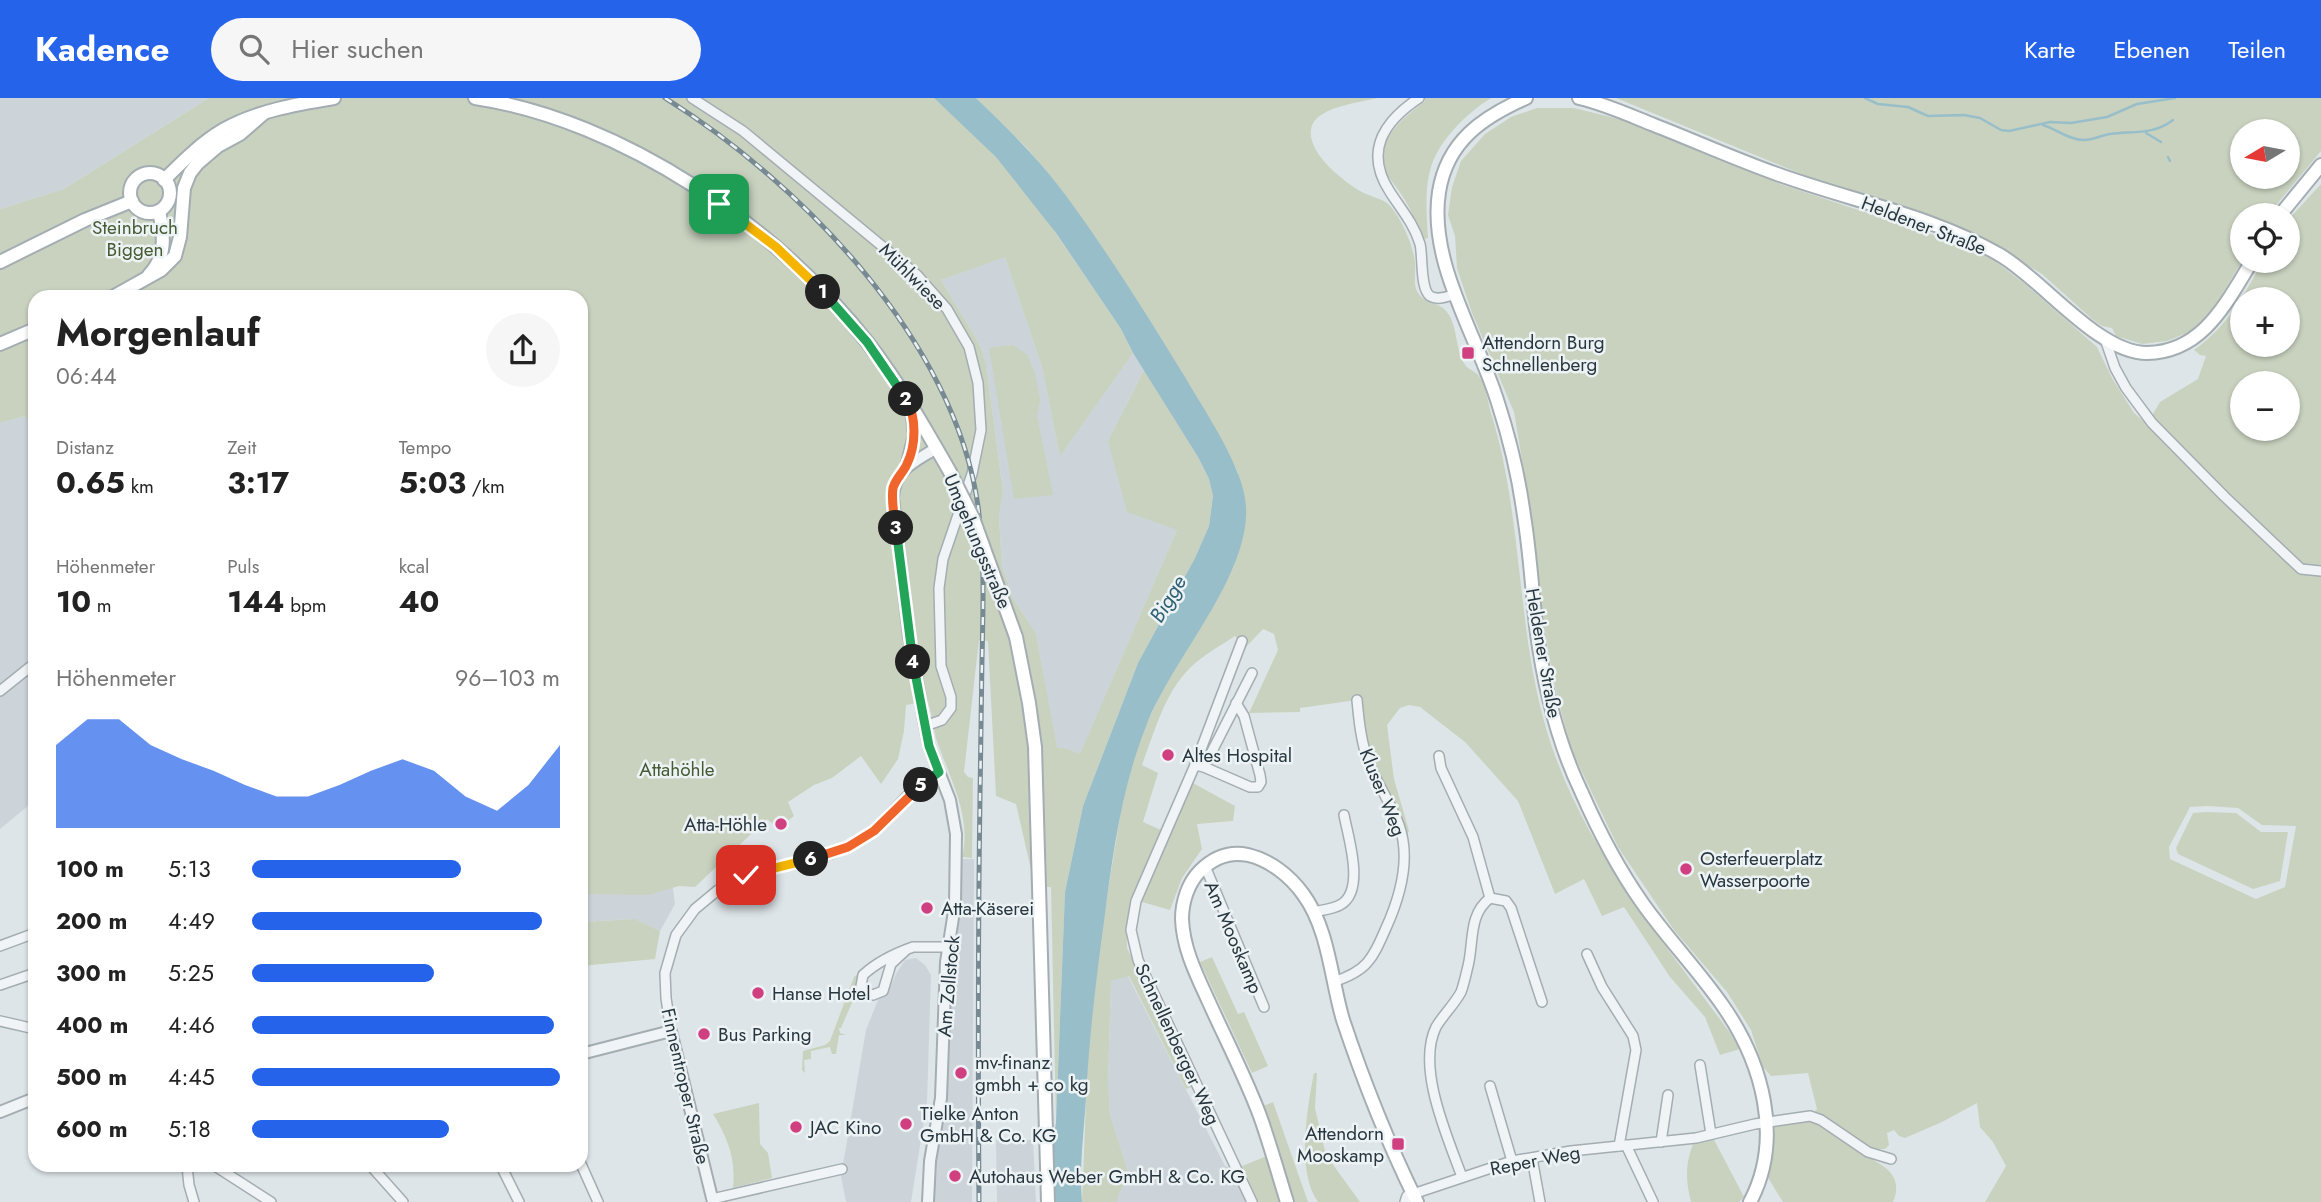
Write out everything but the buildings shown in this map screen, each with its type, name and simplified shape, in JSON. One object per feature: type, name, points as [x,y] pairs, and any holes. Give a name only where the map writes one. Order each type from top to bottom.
[{"type":"main road","points":[[164,180],[204,143],[224,130],[263,114],[334,98]]},
{"type":"main road","points":[[475,98],[534,112],[589,131],[643,157],[719,204],[776,247],[825,295],[867,342],[936,448]]},
{"type":"main road","name":"Heldener Straße","points":[[1526,98],[1481,121],[1466,135],[1447,164],[1439,192],[1438,223],[1444,258],[1490,376],[1509,440],[1524,516],[1536,629],[1543,667],[1568,760],[1593,816],[1643,903],[1723,1006],[1741,1036],[1756,1070],[1765,1102],[1767,1122],[1762,1168],[1750,1202]]},
{"type":"main road","name":"Heldener Straße","points":[[1579,98],[1610,107],[1778,174],[1892,210],[1983,246],[2032,276],[2084,324],[2128,351],[2147,353],[2174,349],[2199,336],[2222,310],[2245,273]]},
{"type":"main road","points":[[126,290],[161,270],[175,256],[180,237],[182,198],[190,173],[197,164],[263,114]]},
{"type":"main road","points":[[2290,203],[2321,165]]},
{"type":"main road","points":[[154,174],[164,180],[169,190],[167,203],[159,211],[147,213],[139,210],[132,201],[132,186],[137,178],[154,174]]},
{"type":"main road","points":[[0,262],[85,220],[132,201]]},
{"type":"main road","points":[[144,280],[153,270],[163,247],[164,234],[159,211]]},
{"type":"main road","points":[[0,344],[28,333]]},
{"type":"main road","name":"Umgehungsstraße","points":[[936,448],[973,518],[1016,637],[1029,703],[1035,747],[1048,1202]]},
{"type":"main road","points":[[1287,1202],[1259,1115],[1197,975],[1185,940],[1182,916],[1185,895],[1194,878],[1205,866],[1226,855],[1238,853],[1254,856],[1274,865],[1304,895],[1313,912],[1366,1084],[1412,1199]]},
{"type":"street","name":"Mühlwiese","points":[[692,98],[743,131],[916,275],[947,309],[969,347],[978,383],[981,430],[972,474],[943,559],[939,587],[941,666],[951,697],[951,708],[942,720],[925,726]]},
{"type":"street","points":[[1419,98],[1387,127],[1381,137],[1377,160],[1385,183],[1416,232],[1421,247],[1426,291],[1432,297],[1441,298],[1456,294]]},
{"type":"street","points":[[2105,339],[2115,368],[2152,423],[2301,569],[2321,571]]},
{"type":"street","points":[[906,467],[914,435],[911,408]]},
{"type":"street","points":[[936,448],[906,467],[897,477],[893,488],[893,509],[909,636],[929,746],[939,772]]},
{"type":"street","name":"Schnellenberger Weg","points":[[1199,766],[1242,641]]},
{"type":"street","points":[[0,691],[28,669]]},
{"type":"street","name":"Schnellenberger Weg","points":[[1252,673],[1199,766],[1136,901],[1132,939],[1138,960],[1252,1202]]},
{"type":"street","name":"Kluser Weg","points":[[1333,982],[1354,976],[1365,967],[1377,949],[1399,894],[1405,858],[1399,826],[1367,760],[1361,737],[1357,700]]},
{"type":"street","points":[[1199,766],[1250,787],[1258,787],[1261,782],[1244,716],[1236,703]]},
{"type":"street","points":[[1439,756],[1441,768],[1473,837],[1490,898]]},
{"type":"street","name":"Am Zollstock","points":[[928,1202],[930,1161],[941,1098],[945,976],[955,905],[956,834],[950,800],[939,772]]},
{"type":"street","name":"Finnentroper Straße","points":[[713,1201],[671,1031],[666,999],[665,973],[676,935],[695,909],[718,890],[746,875],[831,854],[848,847],[874,831],[912,791],[939,772]]},
{"type":"street","points":[[1313,912],[1339,905],[1348,899],[1352,890],[1353,857],[1344,815]]},
{"type":"street","name":"Am Mooskamp","points":[[1205,866],[1264,1007]]},
{"type":"street","points":[[1462,1177],[1436,1103],[1431,1045],[1436,1028],[1461,991],[1471,954],[1474,918],[1481,904],[1490,898],[1506,901],[1511,908],[1542,1002]]},
{"type":"street","points":[[0,946],[28,936]]},
{"type":"street","points":[[906,950],[891,964],[883,991],[877,995],[863,990],[862,978],[873,968],[906,950],[922,946],[949,947]]},
{"type":"street","points":[[1587,954],[1602,987],[1633,1036],[1636,1050],[1623,1145],[1653,1202]]},
{"type":"street","points":[[873,968],[885,967],[886,984]]},
{"type":"street","points":[[0,985],[28,975]]},
{"type":"street","points":[[0,1021],[28,1027]]},
{"type":"street","points":[[588,1052],[671,1031]]},
{"type":"street","points":[[1700,1065],[1710,1134]]},
{"type":"street","points":[[1490,1086],[1513,1161]]},
{"type":"street","points":[[1661,1142],[1668,1095]]},
{"type":"street","points":[[0,1112],[28,1101]]},
{"type":"street","name":"Reper Weg","points":[[1412,1199],[1462,1177],[1513,1161],[1661,1142],[1810,1116],[1821,1120],[1868,1152],[1891,1159]]},
{"type":"street","points":[[1532,1158],[1540,1202]]},
{"type":"street","points":[[713,1201],[842,1169]]},
{"type":"street","points":[[187,1172],[194,1202]]},
{"type":"street","points":[[224,1172],[271,1202]]},
{"type":"street","points":[[376,1172],[403,1202]]},
{"type":"street","points":[[504,1172],[519,1202]]},
{"type":"street","points":[[585,1172],[598,1202]]},
{"type":"shaded area","points":[[0,98],[209,98],[64,189],[0,209]]},
{"type":"shaded area","points":[[1005,256],[1042,367],[1060,455],[1133,353],[1144,370],[1108,441],[1177,530],[1080,755],[1065,748],[1056,748],[1036,634],[1013,598],[1002,566],[999,516],[1003,490],[986,366],[980,345],[941,280]]},
{"type":"shaded area","points":[[25,416],[28,420],[28,806],[0,829],[0,423]]},
{"type":"shaded area","points":[[962,859],[974,859],[972,1202],[935,1202],[933,1180],[947,1096],[951,988],[961,911]]},
{"type":"shaded area","points":[[672,882],[675,904],[660,931],[634,919],[588,922],[588,883]]},
{"type":"shaded area","points":[[916,958],[925,965],[931,975],[927,1102],[911,1202],[846,1202],[841,1176],[866,1030],[878,1000],[887,994],[905,960]]},
{"type":"shaded area","points":[[1128,976],[1225,1166],[1236,1169],[1252,1202],[1117,1202],[1117,1195],[1129,1175],[1110,1116],[1108,1082],[1111,981]]},
{"type":"shaded area","points":[[996,1140],[1033,1140],[1036,1202],[997,1202]]},
{"type":"green space","points":[[209,98],[934,98],[996,156],[1040,210],[1121,329],[1133,353],[1060,456],[1042,367],[1005,257],[941,280],[980,345],[986,365],[1003,491],[999,516],[1002,566],[1013,598],[1036,634],[1057,748],[1080,754],[1177,530],[1127,512],[1108,441],[1144,370],[1198,457],[1209,479],[1213,496],[1209,526],[1195,558],[1138,663],[1083,806],[1065,892],[1056,1122],[1051,887],[1035,887],[1016,804],[996,796],[988,641],[979,640],[964,772],[973,778],[972,858],[962,857],[964,828],[959,800],[936,739],[928,701],[906,705],[898,759],[881,784],[861,756],[832,778],[814,785],[788,802],[794,816],[778,828],[767,819],[695,887],[679,886],[648,895],[588,894],[588,290],[28,290],[28,420],[25,416],[0,423],[0,209],[64,189]]},
{"type":"green space","points":[[976,98],[1377,98],[1338,107],[1320,116],[1311,130],[1315,148],[1337,174],[1362,192],[1392,208],[1406,231],[1412,248],[1417,291],[1422,298],[1441,306],[1449,315],[1462,360],[1481,380],[1509,491],[1536,689],[1561,771],[1579,811],[1624,888],[1740,1049],[1720,1055],[1705,1017],[1670,977],[1624,907],[1602,916],[1584,879],[1555,894],[1518,801],[1465,742],[1420,707],[1409,705],[1400,708],[1387,725],[1394,779],[1409,831],[1403,839],[1375,778],[1357,700],[1300,708],[1300,712],[1249,713],[1278,650],[1274,634],[1263,629],[1245,648],[1235,636],[1200,659],[1181,678],[1161,714],[1142,765],[1158,773],[1143,822],[1161,830],[1133,902],[1127,948],[1176,1046],[1192,1087],[1186,1089],[1129,976],[1111,981],[1108,1082],[1110,1115],[1129,1175],[1117,1202],[1082,1202],[1088,1051],[1098,953],[1121,810],[1132,762],[1166,682],[1205,620],[1234,566],[1238,473],[1171,355],[1063,192],[1026,147]]},
{"type":"green space","points":[[1425,98],[1491,98],[1455,128],[1435,157],[1427,184],[1428,238],[1424,239],[1405,200],[1390,179],[1382,157],[1384,147],[1394,129],[1425,101]]},
{"type":"green space","points":[[1616,98],[2321,98],[2321,151],[2300,176],[2300,119],[2230,119],[2230,189],[2290,189],[2278,203],[2230,203],[2230,273],[2235,273],[2211,313],[2192,331],[2167,341],[2142,344],[2116,336],[2112,328],[2102,326],[2092,319],[2042,274],[1975,234],[1821,182]]},
{"type":"green space","points":[[1537,108],[1574,108],[1635,123],[1783,185],[1964,245],[1995,261],[2097,347],[2134,413],[2147,424],[2160,402],[2198,379],[2206,356],[2194,350],[2216,331],[2230,314],[2230,357],[2300,357],[2300,287],[2248,287],[2256,273],[2300,273],[2300,207],[2321,184],[2321,1202],[1985,1202],[2006,1166],[1993,1142],[1980,1127],[1977,1103],[1905,1138],[1894,1130],[1887,1133],[1889,1145],[1885,1149],[1874,1149],[1873,1160],[1893,1176],[1896,1188],[1893,1202],[1783,1202],[1767,1176],[1774,1150],[1775,1124],[1806,1121],[1817,1109],[1808,1073],[1771,1076],[1763,1067],[1751,1030],[1727,992],[1674,930],[1618,847],[1570,747],[1553,678],[1541,608],[1530,507],[1514,412],[1472,313],[1457,268],[1455,236],[1448,215],[1452,187],[1461,161],[1485,134],[1511,117]],"holes":[[[2190,807],[2238,808],[2262,825],[2296,826],[2285,887],[2256,899],[2170,859],[2169,847]]]},
{"type":"green space","points":[[1013,345],[1027,354],[1035,373],[1040,400],[1037,416],[1053,495],[1014,499],[989,348]]},
{"type":"green space","points":[[1191,782],[1235,806],[1233,821],[1197,824],[1202,849],[1182,878],[1170,910],[1142,902]]},
{"type":"green space","points":[[2193,813],[2236,813],[2261,832],[2288,832],[2280,881],[2253,889],[2178,854],[2176,848]]},
{"type":"green space","points":[[635,919],[660,931],[655,959],[588,965],[588,922]]},
{"type":"green space","points":[[1212,957],[1238,1014],[1244,1012],[1268,1066],[1252,1073],[1200,962]]},
{"type":"green space","points":[[864,969],[857,981],[861,999],[854,998],[839,1028],[840,1033],[846,1035],[839,1035],[836,1054],[832,1054],[830,1047],[811,1051],[811,1059],[804,1060],[805,1073],[802,1070],[803,1051],[830,1041],[854,977]]},
{"type":"green space","points":[[1314,1073],[1317,1073],[1315,1108],[1326,1155],[1360,1202],[1318,1202],[1311,1189],[1307,1174],[1305,1139]]},
{"type":"green space","points":[[1273,1102],[1308,1202],[1295,1202],[1263,1106]]},
{"type":"green space","points":[[759,1103],[760,1144],[768,1153],[772,1178],[733,1188],[730,1149],[713,1114]]},
{"type":"green space","points":[[1711,1134],[1744,1197],[1739,1202],[1691,1202],[1687,1177],[1690,1154],[1696,1138]]},
{"type":"green space","points":[[1267,1156],[1282,1202],[1258,1202],[1242,1166]]},
{"type":"water","points":[[934,98],[976,98],[1054,180],[1126,284],[1206,412],[1233,461],[1245,500],[1246,516],[1242,542],[1233,568],[1205,622],[1158,699],[1138,748],[1124,797],[1111,871],[1093,1009],[1082,1150],[1082,1202],[1056,1202],[1055,1195],[1053,1141],[1065,892],[1083,806],[1138,663],[1195,558],[1209,526],[1213,496],[1209,479],[1198,457],[1121,329],[1056,233],[996,157]]},
{"type":"waterway","points":[[1865,98],[1878,104],[1908,107],[1928,116],[1964,115],[1980,118],[2001,130],[2009,131],[2050,122],[2071,123],[2107,117],[2137,104],[2175,98]]},
{"type":"waterway","points":[[2043,125],[2084,140],[2110,134],[2143,132],[2173,120]]},
{"type":"waterway","points":[[2146,133],[2161,142]]},
{"type":"waterway","points":[[2168,157],[2170,161]]},
{"type":"railway","points":[[665,98],[717,133],[768,174],[818,221],[864,272],[905,327],[939,385],[964,445],[978,506],[983,583],[979,1202]]},
{"type":"place","name":"Attendorn Burg Schnellenberg","points":[[1468,353]]},
{"type":"place","name":"Altes Hospital","points":[[1168,755]]},
{"type":"place","name":"Atta-Höhle","points":[[781,824]]},
{"type":"place","name":"Osterfeuerplatz Wasserpoorte","points":[[1686,869]]},
{"type":"place","name":"Atta-Käserei","points":[[927,908]]},
{"type":"place","name":"Hanse Hotel","points":[[758,993]]},
{"type":"place","name":"Bus Parking","points":[[704,1034]]},
{"type":"place","name":"mv-finanz gmbh + co kg","points":[[961,1073]]},
{"type":"place","name":"Tielke Anton GmbH & Co. KG","points":[[906,1124]]},
{"type":"place","name":"JAC Kino","points":[[796,1127]]},
{"type":"place","name":"Attendorn Mooskamp","points":[[1398,1144]]},
{"type":"place","name":"Autohaus Weber GmbH & Co. KG","points":[[955,1176]]},
{"type":"route","points":[[719,204],[776,247],[846,317],[897,383],[911,408],[914,435],[912,450],[906,467],[897,477],[893,488],[893,509],[915,672],[929,746],[939,772],[912,791],[885,822],[848,847],[831,854],[746,875]]},
{"type":"park label","name":"Steinbruch Biggen","points":[[135,238]]},
{"type":"park label","name":"Attahöhle","points":[[677,769]]},
{"type":"water label","name":"Bigge","points":[[1168,599]]}]
